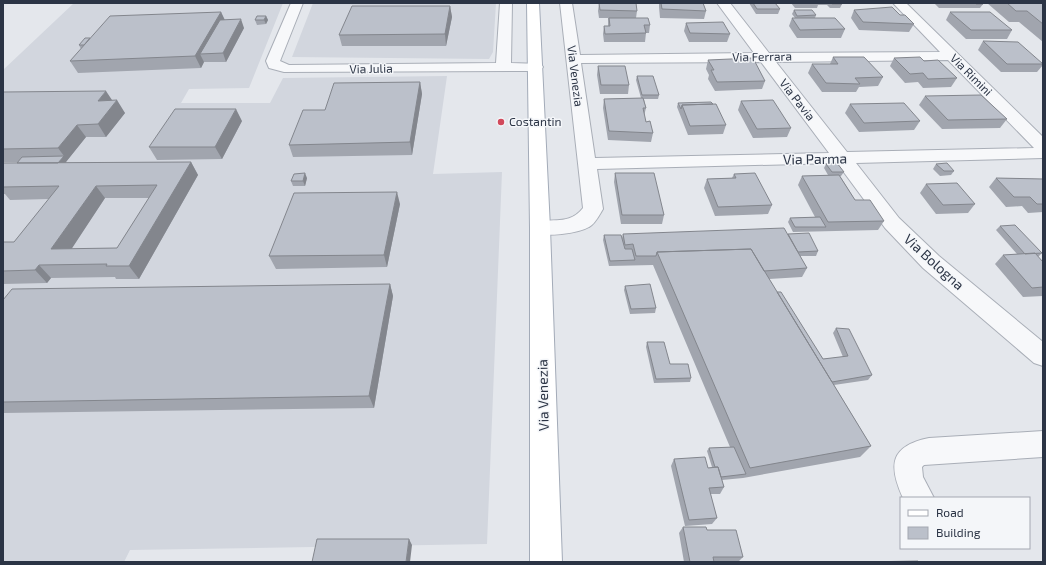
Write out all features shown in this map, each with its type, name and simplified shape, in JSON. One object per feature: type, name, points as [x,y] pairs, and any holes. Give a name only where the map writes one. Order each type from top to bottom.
[{"type":"main road","name":"Via Venezia","points":[[533,3],[540,228],[546,562]]},
{"type":"street","name":"Via Julia","points":[[297,3],[272,61],[274,66],[277,68],[536,67]]},
{"type":"street","points":[[503,67],[506,3]]},
{"type":"street","name":"Via Venezia","points":[[540,228],[560,228],[583,222],[593,209],[566,3]]},
{"type":"street","name":"Via Pavia","points":[[723,3],[843,158]]},
{"type":"street","name":"Via Rimini","points":[[899,3],[1043,147]]},
{"type":"street","name":"Via Ferrara","points":[[573,60],[951,56]]},
{"type":"street","name":"Via Parma","points":[[587,164],[1043,153]]},
{"type":"street","name":"Via Bologna","points":[[843,158],[892,224],[908,240],[931,262],[1039,347]]},
{"type":"street","points":[[918,497],[909,478],[908,464],[914,456],[929,451],[1043,444]]},
{"type":"shaded area","points":[[74,3],[283,3],[249,88],[189,89],[181,103],[270,103],[283,78],[447,76],[433,174],[502,172],[487,544],[130,550],[124,562],[3,562],[3,70]]},
{"type":"shaded area","points":[[313,3],[496,3],[493,52],[489,59],[292,57]]},
{"type":"building","points":[[599,3],[636,3],[637,11],[600,10]]},
{"type":"building","points":[[661,3],[703,3],[706,11],[662,9]]},
{"type":"building","points":[[753,3],[775,3],[780,9],[757,9]]},
{"type":"building","points":[[1007,3],[1043,3],[1043,24],[1027,11],[1016,11]]},
{"type":"building","points":[[352,6],[450,6],[445,34],[339,35]]},
{"type":"building","points":[[892,7],[900,15],[905,15],[914,24],[863,22],[854,10]]},
{"type":"building","points":[[794,10],[812,10],[816,15],[797,16]]},
{"type":"building","points":[[221,12],[195,56],[70,61],[110,16]]},
{"type":"building","points":[[950,12],[990,12],[1012,30],[971,30]]},
{"type":"building","points":[[257,16],[266,16],[264,20],[255,20]]},
{"type":"building","points":[[609,18],[648,18],[650,25],[644,25],[646,33],[605,34],[604,26],[610,26]]},
{"type":"building","points":[[792,18],[835,18],[845,29],[800,30]]},
{"type":"building","points":[[241,19],[223,53],[200,54],[220,20]]},
{"type":"building","points":[[723,22],[730,34],[690,33],[686,23]]},
{"type":"building","points":[[85,38],[90,38],[84,45],[79,45]]},
{"type":"building","points":[[983,41],[1018,42],[1043,64],[1007,64]]},
{"type":"building","points":[[833,57],[864,57],[883,77],[855,78],[860,84],[826,83],[812,64],[838,64]]},
{"type":"building","points":[[920,57],[924,61],[938,60],[957,78],[928,79],[923,73],[910,74],[894,58]]},
{"type":"building","points":[[753,58],[765,81],[717,82],[711,70],[714,70],[708,60]]},
{"type":"building","points":[[598,66],[625,66],[629,85],[601,85]]},
{"type":"building","points":[[637,76],[653,76],[659,95],[642,95]]},
{"type":"building","points":[[420,82],[410,142],[289,145],[303,110],[325,110],[334,83]]},
{"type":"building","points":[[106,91],[98,101],[117,100],[98,124],[77,125],[58,148],[3,149],[3,92]]},
{"type":"building","points":[[981,95],[1007,119],[948,120],[925,96]]},
{"type":"building","points":[[643,98],[646,108],[643,108],[646,122],[650,121],[653,133],[609,131],[604,99]]},
{"type":"building","points":[[773,100],[791,128],[757,129],[741,101]]},
{"type":"building","points":[[711,102],[713,104],[682,105],[681,109],[678,103]]},
{"type":"building","points":[[904,103],[920,121],[864,123],[850,104]]},
{"type":"building","points":[[716,104],[726,125],[690,126],[682,105]]},
{"type":"building","points":[[175,109],[236,109],[215,147],[149,147]]},
{"type":"building","points":[[64,156],[58,163],[17,163],[22,157]]},
{"type":"building","points":[[191,162],[129,266],[106,266],[107,264],[39,265],[35,270],[3,271],[3,242],[14,242],[59,186],[3,187],[3,163]],"holes":[[[157,185],[117,248],[51,249],[96,186]]]},
{"type":"building","points":[[837,163],[844,172],[832,172],[826,164]]},
{"type":"building","points":[[947,163],[954,171],[944,171],[936,164]]},
{"type":"building","points":[[305,173],[303,181],[291,181],[294,174]]},
{"type":"building","points":[[615,173],[654,173],[664,215],[622,215]]},
{"type":"building","points":[[755,173],[772,205],[718,207],[707,179],[736,178],[734,174]]},
{"type":"building","points":[[839,175],[855,200],[870,200],[884,221],[828,222],[802,176]]},
{"type":"building","points":[[996,178],[1043,179],[1043,204],[1037,204],[1030,197],[1014,197]]},
{"type":"building","points":[[957,183],[975,204],[943,205],[926,184]]},
{"type":"building","points":[[397,192],[384,255],[269,256],[294,193]]},
{"type":"building","points":[[820,217],[826,227],[795,227],[790,218]]},
{"type":"building","points":[[1015,225],[1042,253],[1025,254],[1000,226]]},
{"type":"building","points":[[784,228],[807,268],[764,271],[751,249],[657,252],[656,256],[636,256],[633,244],[625,245],[623,234]]},
{"type":"building","points":[[809,233],[818,251],[798,252],[788,234]]},
{"type":"building","points":[[604,235],[621,235],[625,249],[632,249],[635,260],[610,261]]},
{"type":"building","points":[[751,249],[871,446],[750,468],[657,252]]},
{"type":"building","points":[[1035,253],[1043,262],[1043,287],[1032,288],[1003,255]]},
{"type":"building","points":[[390,284],[369,396],[3,402],[3,300],[12,289]]},
{"type":"building","points":[[650,284],[656,308],[631,309],[625,286]]},
{"type":"building","points":[[777,292],[781,292],[823,359],[848,356],[836,328],[849,329],[872,375],[832,382]]},
{"type":"building","points":[[647,342],[664,342],[670,364],[688,364],[691,378],[656,379]]},
{"type":"building","points":[[734,447],[746,474],[721,477],[718,467],[715,467],[709,448]]},
{"type":"building","points":[[705,457],[708,468],[718,467],[724,487],[709,488],[717,518],[689,520],[674,459]]},
{"type":"building","points":[[683,527],[706,527],[707,530],[736,530],[743,557],[713,557],[714,562],[690,562]]},
{"type":"building","points":[[317,539],[409,539],[406,562],[312,562]]},
{"type":"building","points":[[918,561],[919,562],[860,562]]},
{"type":"place","name":"Costantin","points":[[501,122]]}]
